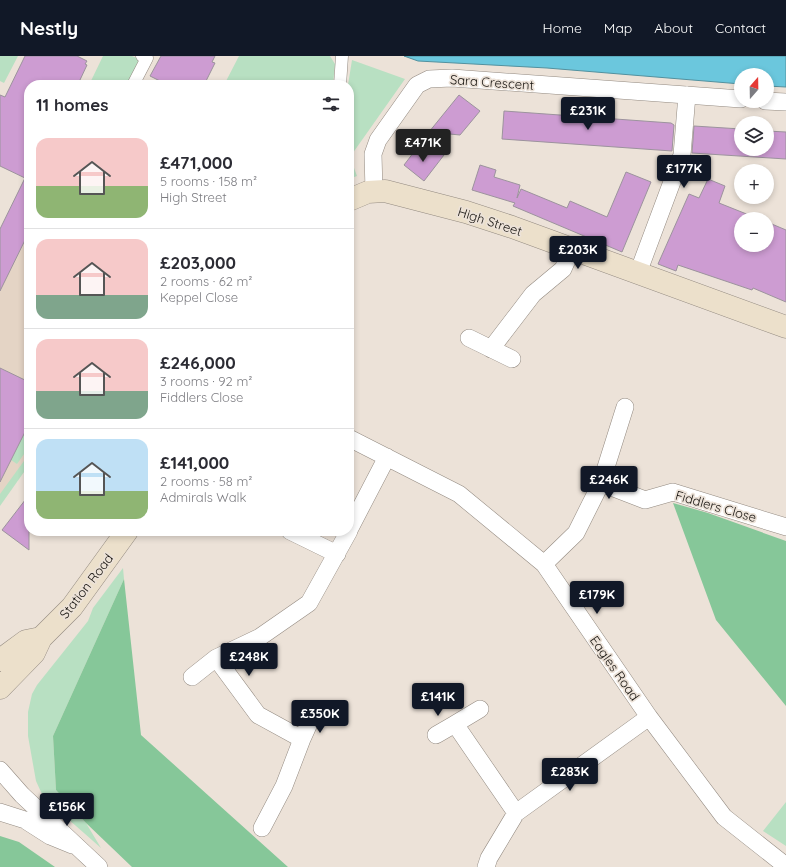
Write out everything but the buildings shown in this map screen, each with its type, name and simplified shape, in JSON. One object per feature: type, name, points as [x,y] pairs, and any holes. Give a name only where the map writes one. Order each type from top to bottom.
[{"type":"main road","name":"High Street","points":[[354,198],[374,191],[400,194],[466,212],[786,327]]},
{"type":"main road","name":"Station Road","points":[[0,688],[34,653],[41,638],[76,602],[123,536]]},
{"type":"main road","name":"Station Road","points":[[0,660],[26,641],[41,638]]},
{"type":"street","points":[[139,80],[147,58],[142,56]]},
{"type":"street","points":[[340,80],[342,56]]},
{"type":"street","name":"Sara Crescent","points":[[374,191],[373,154],[378,140],[417,85],[429,79],[452,78],[734,98]]},
{"type":"street","points":[[638,273],[682,155],[687,95]]},
{"type":"street","points":[[774,101],[786,102]]},
{"type":"street","points":[[491,349],[532,294],[563,269],[572,250]]},
{"type":"street","points":[[469,338],[512,358]]},
{"type":"street","points":[[544,564],[576,533],[601,483],[626,407]]},
{"type":"street","name":"Eagles Road","points":[[354,440],[459,494],[544,564],[649,717],[724,817],[786,866]]},
{"type":"street","points":[[354,521],[387,457]]},
{"type":"street","name":"Fiddlers Close","points":[[601,483],[645,500],[673,492],[786,527]]},
{"type":"street","points":[[300,536],[337,554]]},
{"type":"street","points":[[192,677],[216,658],[260,637],[309,603],[346,536]]},
{"type":"street","points":[[216,658],[258,715],[302,739]]},
{"type":"street","points":[[436,735],[480,709]]},
{"type":"street","points":[[262,828],[284,786],[312,717]]},
{"type":"street","points":[[486,867],[489,858],[516,813],[649,717]]},
{"type":"street","points":[[455,724],[516,813]]},
{"type":"street","points":[[0,770],[22,795],[56,826],[74,846],[98,867]]},
{"type":"street","points":[[0,812],[25,820],[50,836],[74,846]]},
{"type":"shaded area","points":[[0,228],[24,240],[24,469],[0,504]]},
{"type":"green space","points":[[0,56],[18,56],[4,83],[0,81]]},
{"type":"green space","points":[[103,56],[132,56],[141,60],[131,80],[91,80]]},
{"type":"green space","points":[[239,56],[330,56],[335,64],[333,80],[227,80]]},
{"type":"green space","points":[[352,60],[405,79],[354,151],[354,80],[349,80]]},
{"type":"green space","points":[[354,168],[357,176],[354,177]]},
{"type":"green space","points":[[24,434],[24,454],[17,464],[11,460]]},
{"type":"green space","points":[[24,461],[24,472],[0,506],[0,494]]},
{"type":"green space","points":[[673,503],[708,513],[786,541],[786,706],[716,620]]},
{"type":"green space","points":[[123,568],[124,579],[53,736],[56,790],[86,823],[101,848],[51,804],[41,792],[36,781],[28,736],[28,712],[32,694],[37,685],[88,621],[93,608]]},
{"type":"green space","points":[[124,579],[141,735],[288,867],[132,867],[86,823],[56,790],[53,736]]},
{"type":"green space","points":[[786,802],[786,846],[763,831]]},
{"type":"green space","points":[[0,836],[19,842],[55,867],[0,867]]},
{"type":"water","points":[[404,56],[786,56],[786,87],[774,86],[774,68],[734,68],[734,83],[547,68],[418,61]]}]
